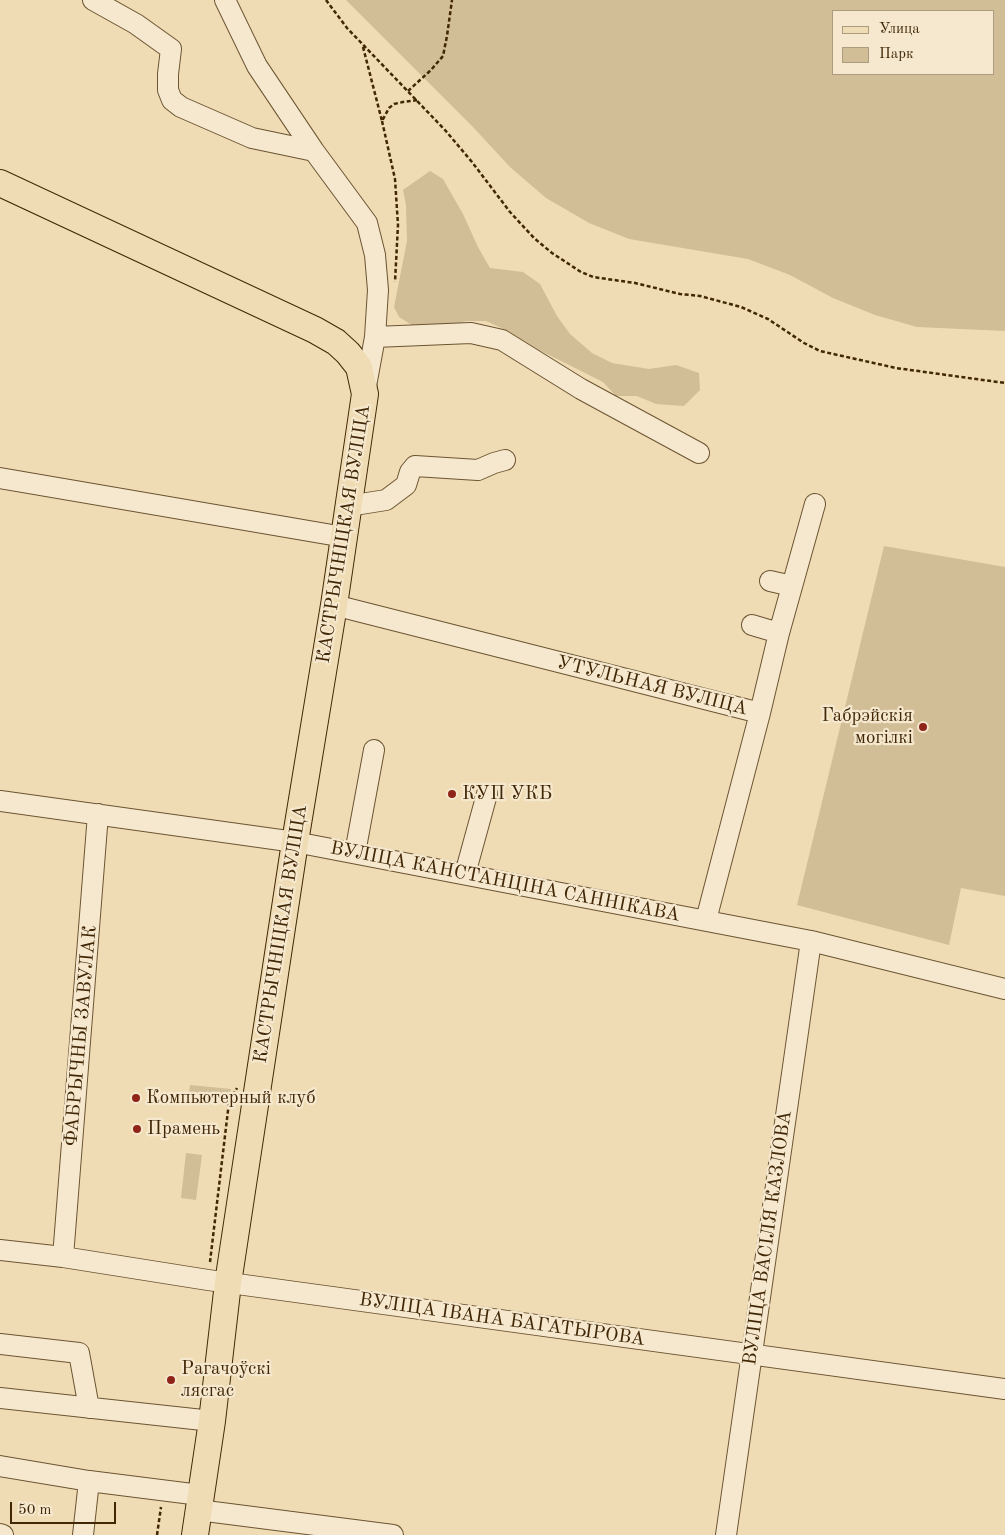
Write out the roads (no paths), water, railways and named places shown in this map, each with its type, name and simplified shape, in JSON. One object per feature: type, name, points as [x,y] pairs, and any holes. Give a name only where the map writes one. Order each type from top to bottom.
[{"type":"main road","points":[[0,183],[315,330],[336,342],[359,367],[365,394]]},
{"type":"main road","name":"КАСТРЫЧНІЦКАЯ ВУЛІЦА","points":[[198,1513],[212,1421],[228,1283],[365,394]]},
{"type":"street","points":[[93,0],[136,24],[171,49],[168,90],[172,100],[181,107],[252,138],[314,150]]},
{"type":"street","points":[[225,0],[257,66],[314,150],[367,223],[375,255],[378,290],[375,337],[365,394]]},
{"type":"street","points":[[375,337],[471,333],[502,340],[581,389],[699,453]]},
{"type":"street","points":[[348,506],[386,500],[406,485],[410,472],[415,466],[478,470],[504,460]]},
{"type":"street","points":[[0,478],[344,537]]},
{"type":"street","name":"УТУЛЬНАЯ ВУЛІЦА","points":[[334,605],[760,713],[815,504]]},
{"type":"street","points":[[770,581],[792,586]]},
{"type":"street","points":[[752,626],[780,633]]},
{"type":"street","points":[[706,920],[719,838],[760,713]]},
{"type":"street","points":[[355,853],[374,750]]},
{"type":"street","points":[[465,874],[488,794]]},
{"type":"street","name":"ВУЛІЦА КАНСТАНЦІНА САННІКАВА","points":[[0,800],[295,842],[355,853],[811,941],[1005,989]]},
{"type":"street","name":"ФАБРЫЧНЫ ЗАВУЛАК","points":[[63,1257],[98,814]]},
{"type":"street","name":"ВУЛІЦА ВАСІЛЯ КАЗЛОВА","points":[[726,1535],[811,941]]},
{"type":"street","name":"ВУЛІЦА ІВАНА БАГАТЫРОВА","points":[[0,1250],[63,1257],[228,1283],[1005,1389]]},
{"type":"street","points":[[0,1344],[79,1353],[89,1408]]},
{"type":"street","points":[[0,1398],[212,1421]]},
{"type":"street","points":[[0,1466],[89,1481],[198,1513],[393,1535]]},
{"type":"street","points":[[83,1535],[89,1481]]},
{"type":"place","name":"Габрэйскія могілкі","points":[[923,727]]},
{"type":"place","name":"КУП УКБ","points":[[452,794]]},
{"type":"place","name":"Компьютерный клуб","points":[[136,1098]]},
{"type":"place","name":"Прамень","points":[[137,1129]]},
{"type":"place","name":"Рагачоўскі лясгас","points":[[171,1380]]}]
